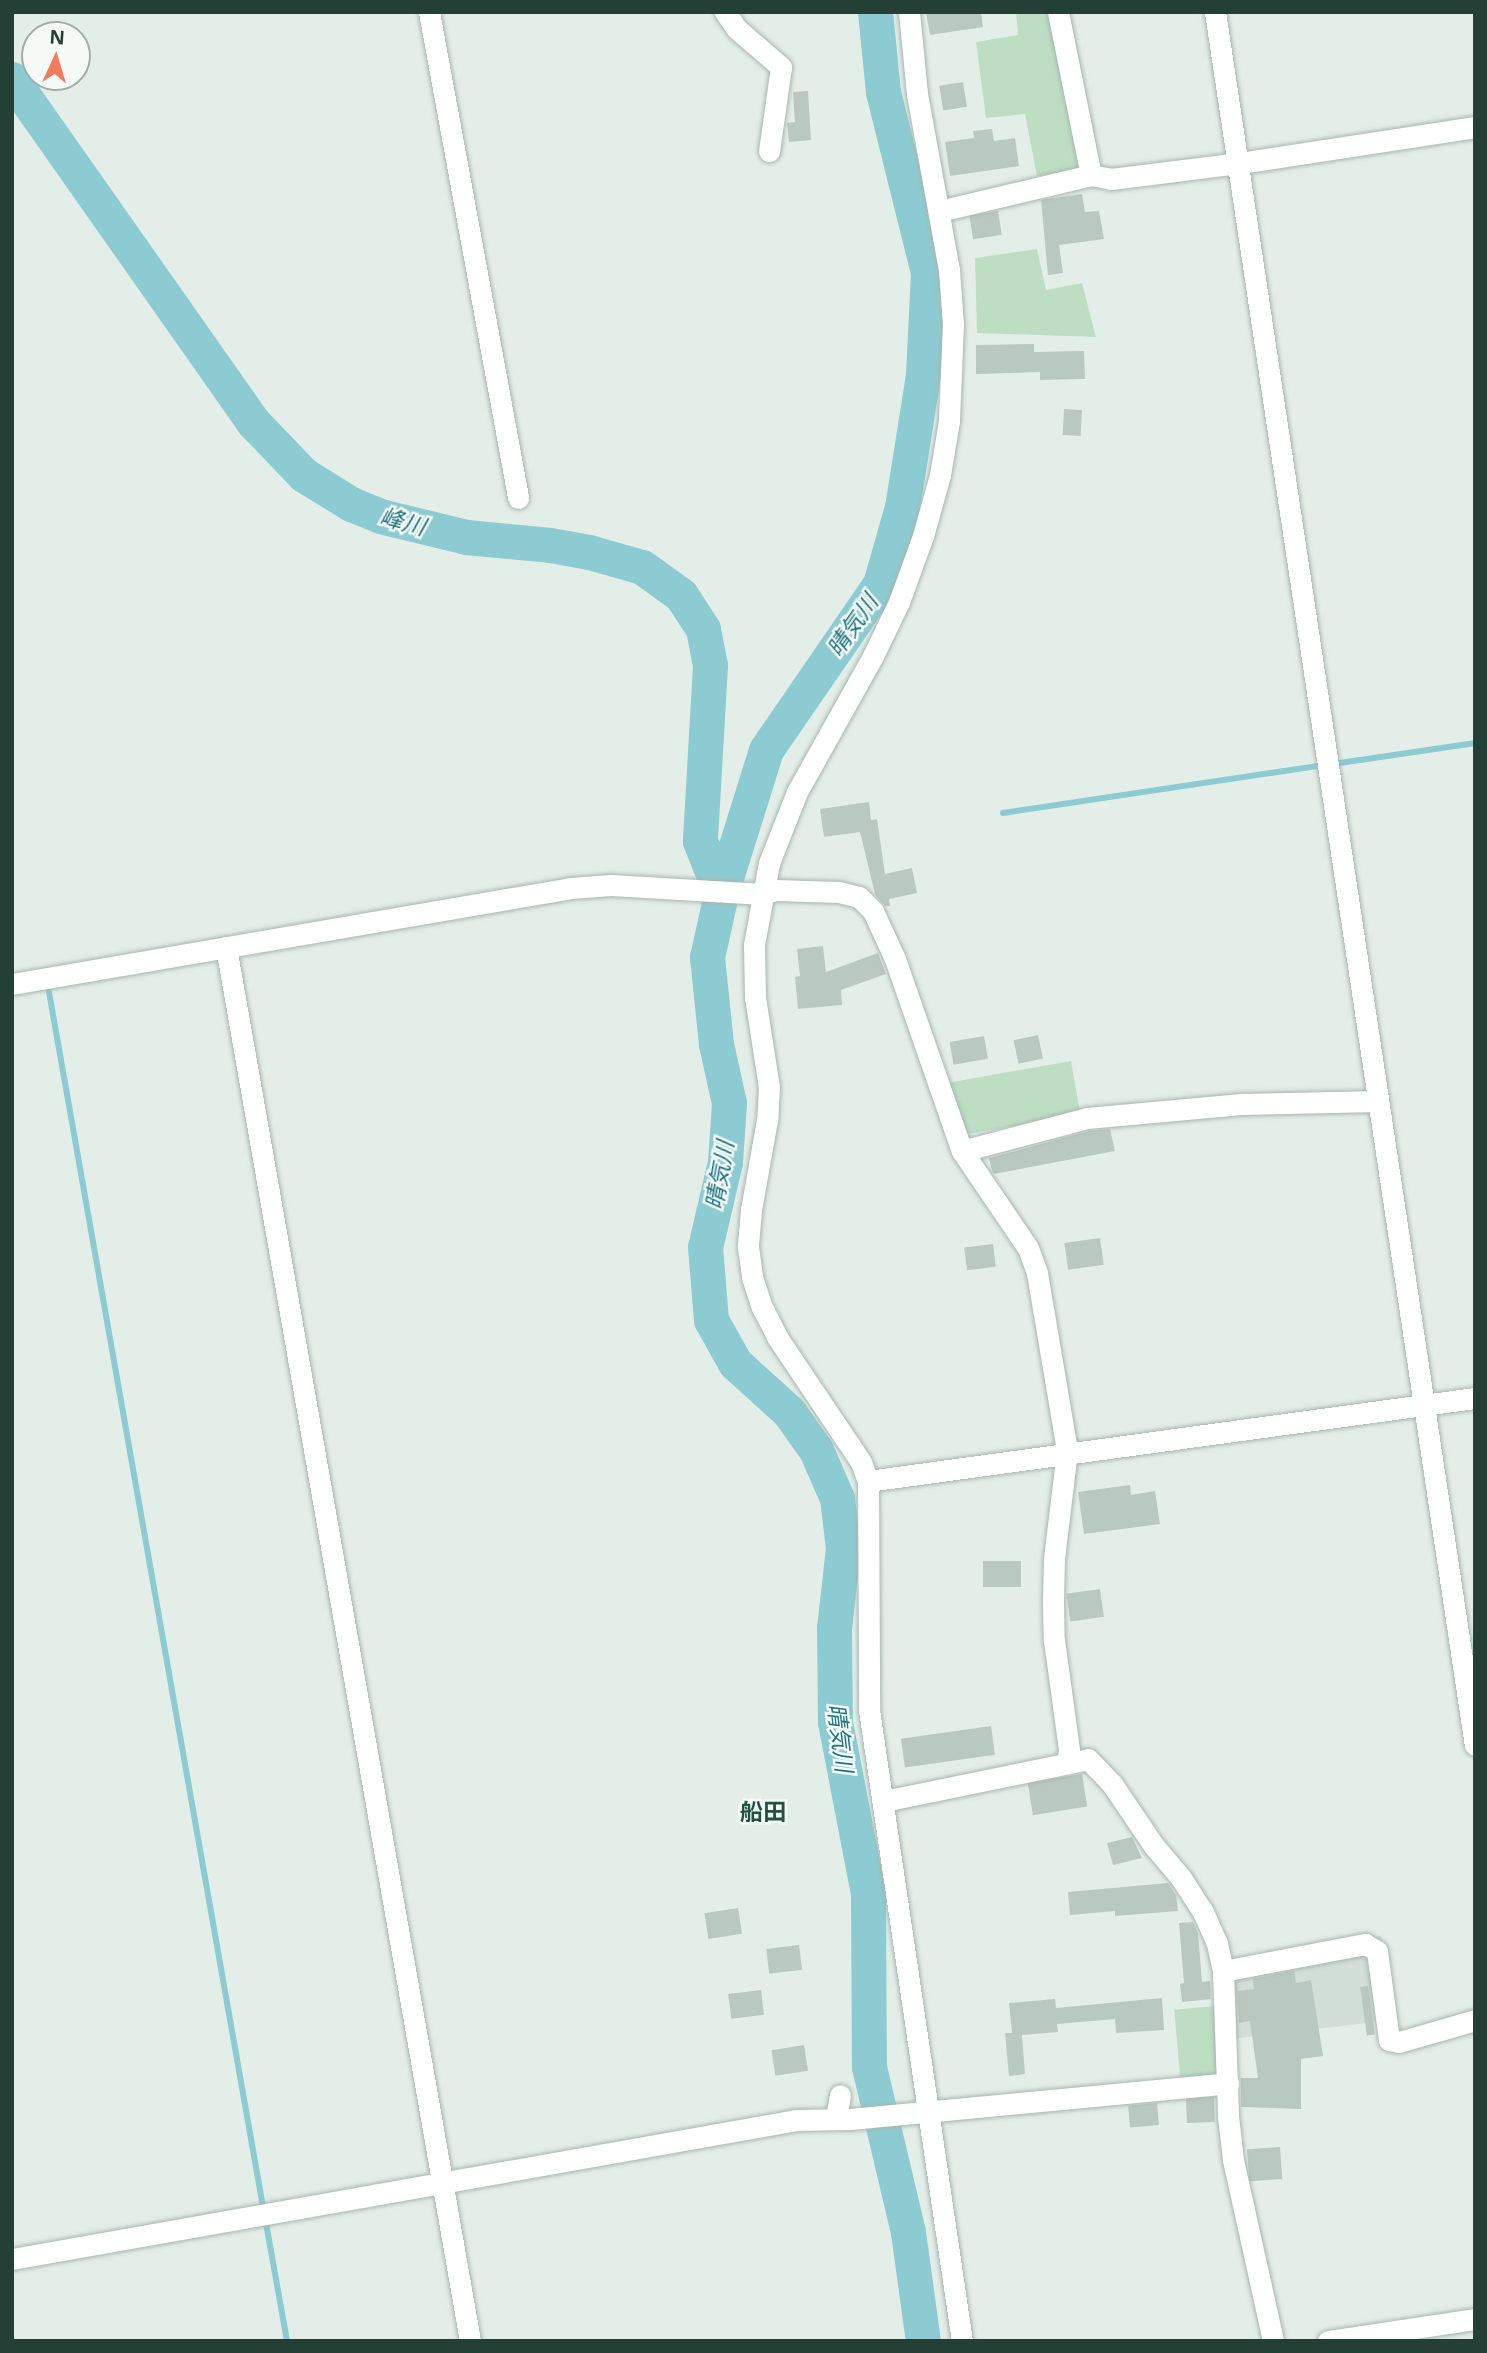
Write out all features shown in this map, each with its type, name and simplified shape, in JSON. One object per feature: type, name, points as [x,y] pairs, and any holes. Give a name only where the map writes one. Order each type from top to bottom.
[{"type":"street","points":[[429,12],[518,498]]},
{"type":"street","points":[[725,12],[737,29],[781,67],[769,151]]},
{"type":"street","points":[[909,12],[917,94],[949,270],[953,324],[949,421],[940,475],[923,536],[899,602],[873,656],[797,792],[758,893],[754,944],[755,997],[769,1087],[767,1120],[751,1210],[748,1247],[752,1277],[762,1307],[778,1337],[840,1427],[868,1481],[869,1710],[884,1801],[909,2003],[928,2110],[962,2341]]},
{"type":"street","points":[[1058,12],[1091,176]]},
{"type":"street","points":[[1215,12],[1240,163],[1327,774],[1475,1745]]},
{"type":"street","points":[[939,211],[1091,176],[1111,179],[1240,163],[1475,127]]},
{"type":"street","points":[[12,984],[570,888],[611,885],[758,893],[775,890],[839,892],[859,897],[873,911],[895,959],[962,1152],[1028,1248],[1037,1273],[1067,1451],[1054,1559],[1053,1601],[1054,1640],[1069,1749],[1067,1762]]},
{"type":"street","points":[[226,947],[470,2341]]},
{"type":"street","points":[[962,1152],[1087,1118],[1241,1104],[1378,1101]]},
{"type":"street","points":[[868,1481],[1067,1451],[1475,1398]]},
{"type":"street","points":[[884,1801],[1088,1759],[1112,1784],[1203,1912],[1217,1943],[1223,1971],[1233,2160],[1273,2341]]},
{"type":"street","points":[[1223,1971],[1365,1944],[1377,1951],[1389,2040],[1399,2042],[1475,2020]]},
{"type":"street","points":[[12,2259],[796,2120],[1227,2083]]},
{"type":"street","points":[[840,2095],[843,2118]]},
{"type":"street","points":[[1328,2341],[1475,2319]]},
{"type":"shaded area","points":[[1381,1936],[1393,2020],[1231,2039],[1231,1964]]},
{"type":"green space","points":[[1016,12],[1068,12],[1097,165],[1037,176],[1025,114],[986,118],[976,42],[1018,35]]},
{"type":"green space","points":[[1037,249],[1046,290],[1082,283],[1096,337],[977,333],[975,258]]},
{"type":"green space","points":[[1071,1061],[1080,1114],[960,1135],[951,1082]]},
{"type":"green space","points":[[1228,2005],[1234,2075],[1180,2079],[1174,2010]]},
{"type":"building","points":[[926,12],[981,12],[983,27],[930,35]]},
{"type":"building","points":[[963,82],[967,107],[943,110],[939,86]]},
{"type":"building","points":[[808,91],[811,140],[789,142],[787,123],[795,122],[793,92]]},
{"type":"building","points":[[992,129],[994,141],[1015,138],[1019,166],[950,176],[945,142],[974,138],[973,131]]},
{"type":"building","points":[[1082,194],[1085,212],[1099,211],[1104,239],[1059,245],[1063,273],[1048,275],[1041,200]]},
{"type":"building","points":[[998,211],[1002,235],[973,239],[969,216]]},
{"type":"building","points":[[1034,344],[1034,352],[1084,351],[1085,379],[1040,380],[1040,372],[976,374],[976,345]]},
{"type":"building","points":[[1064,409],[1082,410],[1081,436],[1063,435]]},
{"type":"building","points":[[869,802],[871,820],[877,819],[885,874],[912,868],[917,893],[889,899],[890,906],[885,906],[875,894],[860,832],[824,837],[820,809]]},
{"type":"building","points":[[823,946],[826,972],[878,953],[886,974],[841,990],[842,1005],[798,1009],[795,977],[800,976],[797,949]]},
{"type":"building","points":[[1038,1035],[1043,1058],[1019,1064],[1014,1040]]},
{"type":"building","points":[[984,1036],[988,1059],[954,1065],[950,1042]]},
{"type":"building","points":[[1110,1129],[1115,1151],[994,1174],[992,1171],[989,1158],[1089,1131]]},
{"type":"building","points":[[1100,1238],[1104,1265],[1068,1270],[1064,1243]]},
{"type":"building","points":[[993,1244],[996,1267],[967,1270],[964,1248]]},
{"type":"building","points":[[1130,1485],[1131,1495],[1155,1491],[1160,1524],[1084,1534],[1078,1492]]},
{"type":"building","points":[[983,1561],[1021,1561],[1021,1587],[983,1587]]},
{"type":"building","points":[[1100,1589],[1104,1617],[1070,1621],[1066,1594]]},
{"type":"building","points":[[991,1726],[995,1755],[905,1767],[901,1739]]},
{"type":"building","points":[[1082,1774],[1087,1807],[1033,1815],[1028,1783]]},
{"type":"building","points":[[1132,1837],[1142,1858],[1113,1865],[1107,1843]]},
{"type":"building","points":[[1168,1883],[1176,1895],[1178,1911],[1115,1916],[1115,1911],[1070,1915],[1068,1892]]},
{"type":"building","points":[[738,1908],[742,1934],[708,1939],[704,1913]]},
{"type":"building","points":[[1193,1922],[1198,1933],[1202,1982],[1210,1981],[1211,1999],[1182,2002],[1180,1984],[1184,1983],[1179,1923]]},
{"type":"building","points":[[799,1945],[802,1970],[769,1974],[766,1949]]},
{"type":"building","points":[[1294,1971],[1296,1983],[1311,1980],[1323,2056],[1301,2059],[1301,2109],[1241,2107],[1241,2078],[1258,2078],[1250,2021],[1239,2023],[1237,1991],[1254,1989],[1253,1979]]},
{"type":"building","points":[[1368,1986],[1375,2035],[1367,2036],[1360,1987]]},
{"type":"building","points":[[761,1990],[764,2015],[731,2019],[728,1994]]},
{"type":"building","points":[[1162,1998],[1164,2030],[1116,2033],[1115,2019],[1057,2024],[1058,2032],[1022,2035],[1025,2074],[1009,2076],[1005,2033],[1012,2033],[1009,2003],[1055,1999],[1056,2008]]},
{"type":"building","points":[[804,2045],[808,2071],[775,2076],[771,2050]]},
{"type":"building","points":[[1214,2097],[1215,2122],[1187,2123],[1186,2098]]},
{"type":"building","points":[[1157,2103],[1159,2125],[1130,2127],[1128,2106]]},
{"type":"building","points":[[1280,2147],[1282,2179],[1249,2181],[1247,2149]]},
{"type":"waterway","name":"晴気川","points":[[875,12],[883,92],[928,272],[923,375],[902,507],[880,584],[766,750],[721,894],[707,957],[716,1044],[729,1103],[725,1162],[705,1247],[711,1320],[735,1363],[789,1412],[816,1450],[837,1498],[843,1548],[834,1628],[835,1722],[868,1893],[869,2067],[908,2232],[923,2341]]},
{"type":"waterway","name":"峰川","points":[[12,79],[253,422],[304,475],[351,504],[380,516],[466,537],[550,545],[589,552],[642,567],[681,595],[703,629],[710,665],[700,841],[721,894]]},
{"type":"waterway","points":[[1333,764],[1475,743]]},
{"type":"waterway","points":[[1003,813],[1319,766]]},
{"type":"waterway","points":[[49,992],[263,2207]]},
{"type":"waterway","points":[[266,2223],[287,2341]]},
{"type":"district","name":"船田","points":[[763,1811]]}]
